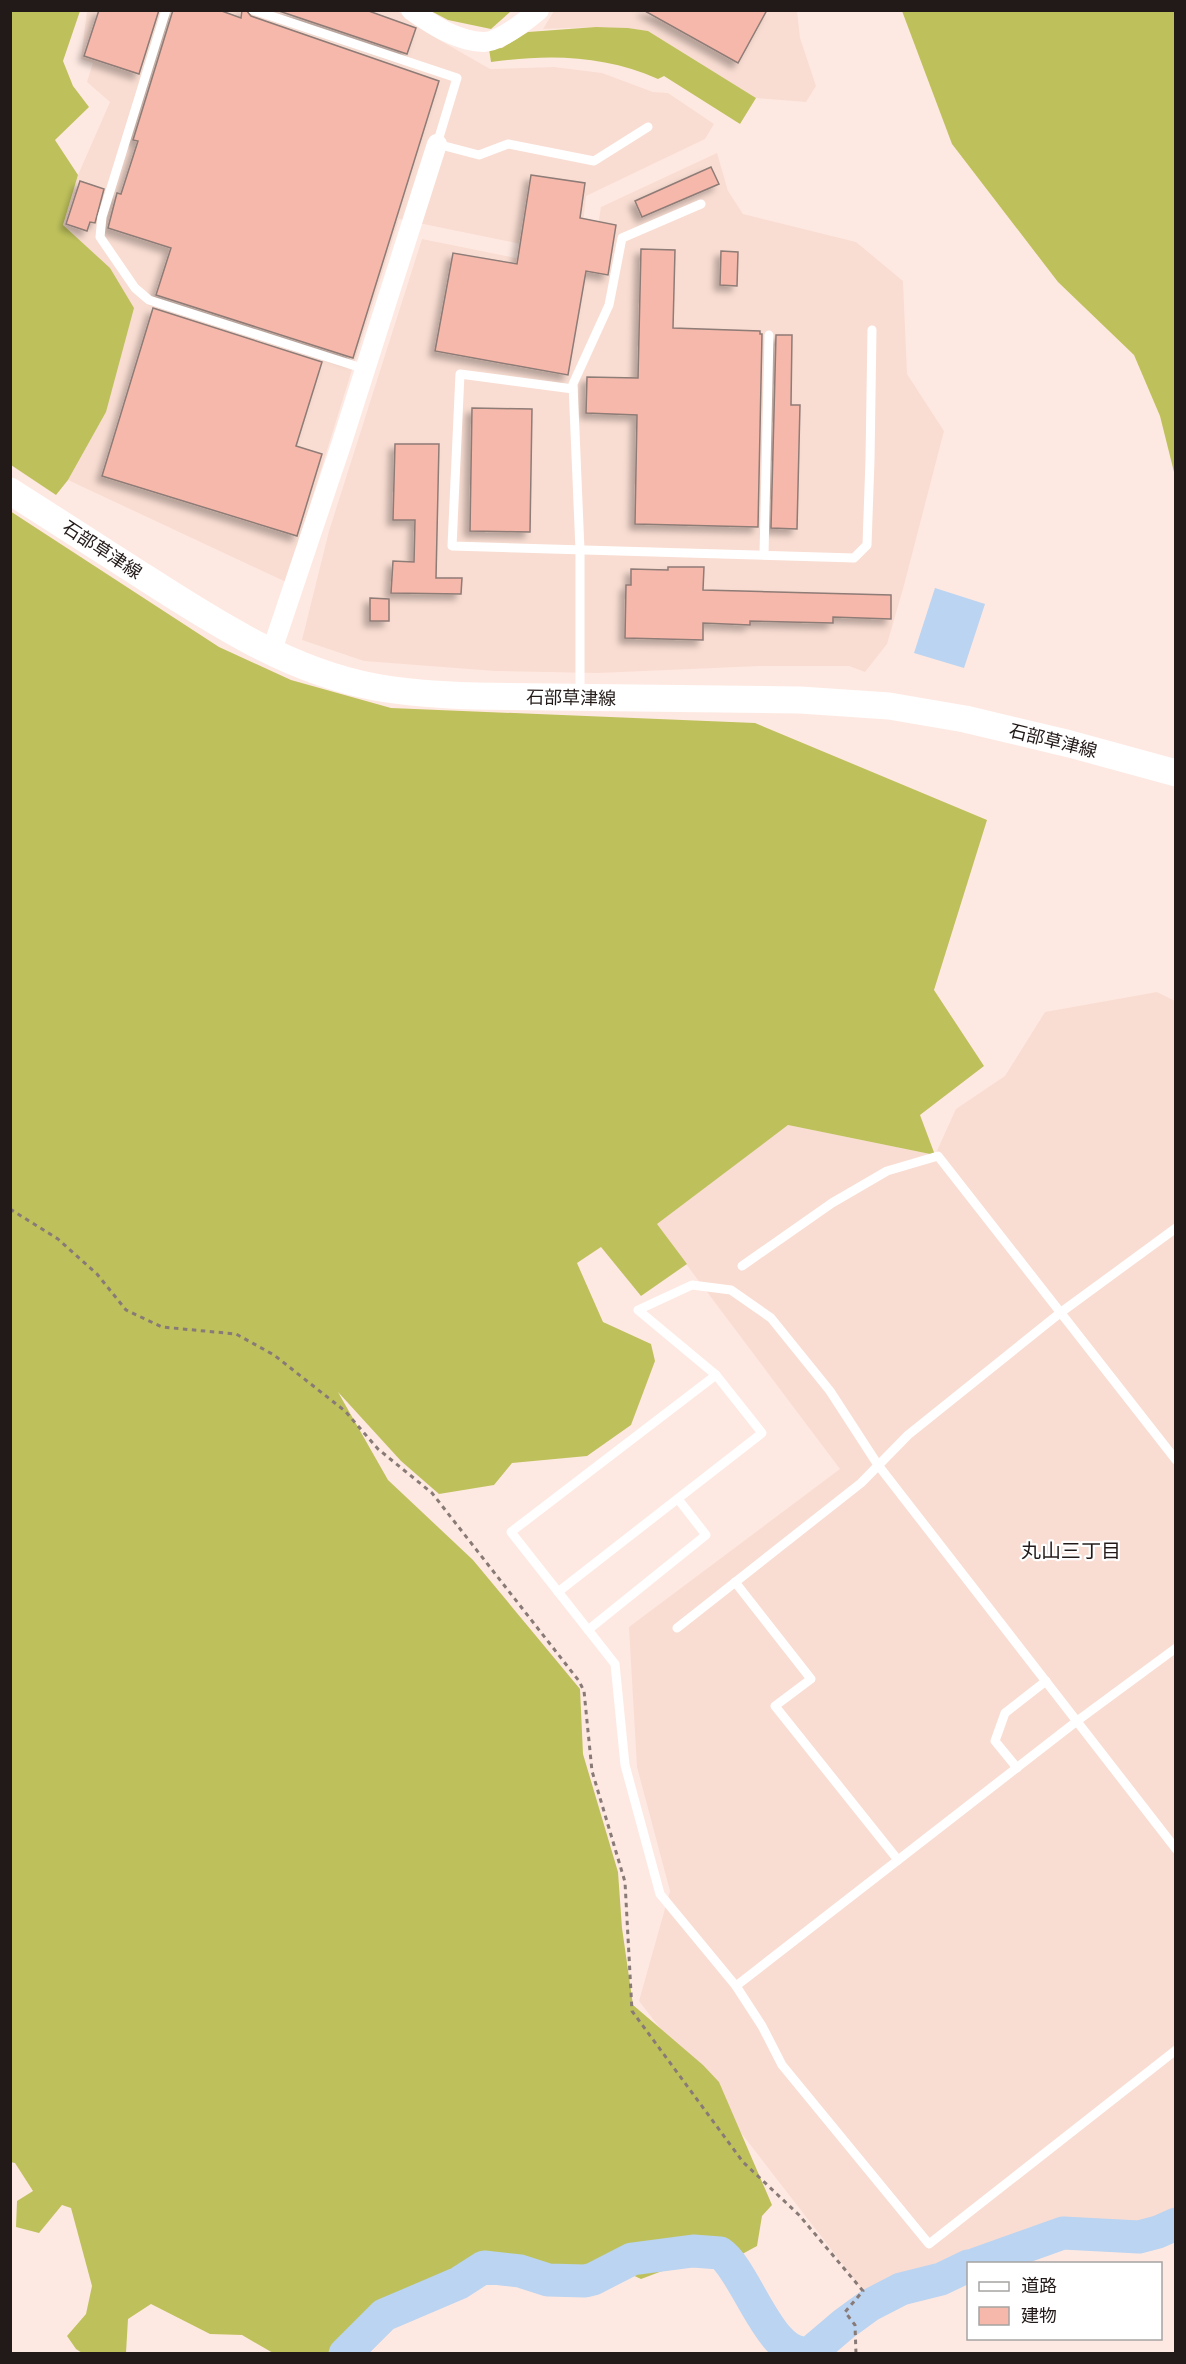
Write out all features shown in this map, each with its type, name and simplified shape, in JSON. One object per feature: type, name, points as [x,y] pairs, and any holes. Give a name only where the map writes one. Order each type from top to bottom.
[{"type":"main road","name":"石部草津線","points":[[10,491],[183,603],[271,653],[327,674],[374,687],[422,694],[800,700],[889,706],[965,719],[1070,744],[1176,773]]},
{"type":"street","points":[[411,10],[432,25],[454,35],[485,42],[522,25],[539,10]]},
{"type":"street","points":[[271,653],[437,144]]},
{"type":"lane","points":[[166,10],[102,217],[100,237],[135,288],[149,300],[365,369]]},
{"type":"lane","points":[[253,10],[457,78],[437,144],[479,155],[508,144],[594,161],[648,127]]},
{"type":"lane","points":[[580,698],[580,550],[573,384],[609,305],[622,238],[700,204]]},
{"type":"lane","points":[[573,389],[460,374],[452,546],[854,558],[867,545],[872,330]]},
{"type":"lane","points":[[764,555],[769,335]]},
{"type":"lane","points":[[742,1266],[831,1203],[887,1171],[938,1156],[1176,1460]]},
{"type":"lane","points":[[677,1628],[861,1483],[908,1435],[1060,1313],[1176,1228]]},
{"type":"lane","points":[[558,1592],[762,1433],[716,1375],[638,1310],[692,1286],[730,1290],[771,1318],[830,1391],[878,1466],[1176,1849]]},
{"type":"lane","points":[[716,1375],[511,1532],[615,1664],[625,1765],[660,1894],[736,1986],[762,2026],[783,2065],[929,2244],[1176,2050]]},
{"type":"lane","points":[[588,1630],[706,1535],[678,1498]]},
{"type":"lane","points":[[735,1582],[811,1679],[775,1706],[898,1860]]},
{"type":"lane","points":[[736,1986],[1077,1721],[1176,1648]]},
{"type":"lane","points":[[1017,1768],[995,1741],[1005,1713],[1046,1681]]},
{"type":"path","points":[[10,1209],[58,1239],[97,1274],[126,1310],[162,1327],[236,1334],[274,1355],[345,1410],[378,1449],[432,1492],[475,1550],[535,1621],[584,1691],[592,1771],[625,1882],[632,2011],[743,2162],[798,2215],[863,2291],[845,2312],[855,2325],[855,2354]]},
{"type":"shaded area","points":[[11,11],[80,11],[63,61],[73,86],[89,107],[55,140],[78,175],[63,225],[110,268],[134,308],[106,412],[68,480],[56,495],[11,465]]},
{"type":"shaded area","points":[[87,11],[397,11],[436,38],[490,69],[554,67],[602,73],[653,92],[668,93],[714,124],[705,139],[586,196],[580,252],[575,255],[399,219],[286,582],[68,480],[106,412],[63,225],[78,175],[110,102],[87,82],[93,63],[81,59]]},
{"type":"shaded area","points":[[431,11],[511,11],[491,29],[448,20]]},
{"type":"shaded area","points":[[554,11],[797,11],[800,38],[816,86],[806,102],[756,98],[648,31],[596,27],[543,29]]},
{"type":"shaded area","points":[[902,11],[1175,11],[1175,476],[1160,416],[1134,355],[1058,282],[952,144]]},
{"type":"shaded area","points":[[596,27],[648,31],[756,98],[740,124],[664,76],[658,79],[617,65],[576,58],[534,58],[491,62],[489,49],[502,48],[528,32]]},
{"type":"shaded area","points":[[717,153],[728,191],[743,214],[856,242],[903,281],[907,374],[944,431],[887,644],[865,672],[849,666],[761,666],[598,673],[495,671],[364,661],[302,640],[329,531],[422,239],[590,273],[601,207]]},
{"type":"shaded area","points":[[10,511],[219,647],[291,680],[391,708],[755,723],[987,820],[934,990],[984,1066],[920,1115],[935,1155],[788,1125],[657,1224],[687,1264],[641,1296],[601,1247],[577,1263],[603,1322],[651,1344],[655,1361],[631,1425],[587,1456],[512,1463],[494,1485],[439,1494],[401,1461],[338,1392],[388,1480],[473,1560],[580,1689],[583,1754],[618,1872],[622,1928],[633,2005],[703,2065],[719,2082],[772,2205],[762,2216],[757,2246],[722,2265],[702,2256],[641,2279],[628,2273],[592,2291],[489,2275],[336,2353],[273,2353],[242,2335],[210,2334],[151,2304],[128,2319],[126,2353],[82,2353],[76,2349],[67,2336],[86,2314],[92,2286],[71,2208],[62,2205],[39,2233],[16,2227],[17,2201],[33,2191],[15,2163],[10,2162]]},
{"type":"shaded area","points":[[1157,992],[1175,1001],[1175,2213],[1140,2231],[1072,2224],[975,2262],[967,2262],[967,2265],[872,2302],[639,2001],[670,1891],[637,1767],[629,1627],[840,1469],[656,1224],[788,1125],[935,1155],[956,1109],[1005,1076],[1045,1012]]},
{"type":"water","points":[[935,588],[985,604],[964,668],[914,653]]},
{"type":"building","points":[[99,10],[159,10],[139,74],[84,56]]},
{"type":"building","points":[[173,10],[219,10],[241,18],[242,10],[246,10],[251,16],[439,81],[353,358],[156,295],[171,248],[108,228],[117,193],[121,194],[138,141],[133,140]]},
{"type":"building","points":[[276,10],[366,10],[416,28],[407,54]]},
{"type":"building","points":[[643,10],[767,10],[738,63]]},
{"type":"building","points":[[711,167],[719,184],[642,217],[635,201]]},
{"type":"building","points":[[531,175],[585,183],[580,218],[616,225],[608,275],[586,271],[568,375],[435,351],[453,253],[517,264]]},
{"type":"building","points":[[80,181],[104,189],[95,223],[90,222],[87,231],[66,224]]},
{"type":"building","points":[[641,249],[675,250],[673,328],[760,331],[762,334],[758,527],[635,524],[637,415],[586,413],[587,377],[638,378]]},
{"type":"building","points":[[721,251],[738,252],[737,286],[720,285]]},
{"type":"building","points":[[153,308],[322,362],[296,446],[322,454],[297,536],[102,476]]},
{"type":"building","points":[[776,335],[792,335],[791,405],[800,405],[797,529],[771,528]]},
{"type":"building","points":[[472,408],[532,409],[530,532],[470,531]]},
{"type":"building","points":[[395,444],[439,444],[436,578],[462,578],[461,594],[391,593],[393,561],[414,562],[415,520],[393,520]]},
{"type":"building","points":[[668,567],[704,567],[703,590],[891,595],[891,619],[833,617],[833,623],[750,621],[750,625],[703,623],[703,640],[625,638],[626,585],[631,585],[631,569],[668,570]]},
{"type":"building","points":[[370,598],[389,599],[389,621],[370,621]]},
{"type":"waterway","points":[[982,2262],[1063,2233],[1139,2237],[1176,2224]]},
{"type":"waterway","points":[[345,2354],[384,2315],[459,2283],[484,2267],[520,2271],[548,2280],[585,2281],[632,2259],[693,2251],[720,2253],[730,2263],[772,2331],[784,2344],[797,2352],[811,2352],[870,2305],[901,2289],[941,2279],[967,2266]]},
{"type":"district","name":"丸山三丁目","points":[[1071,1551]]}]
